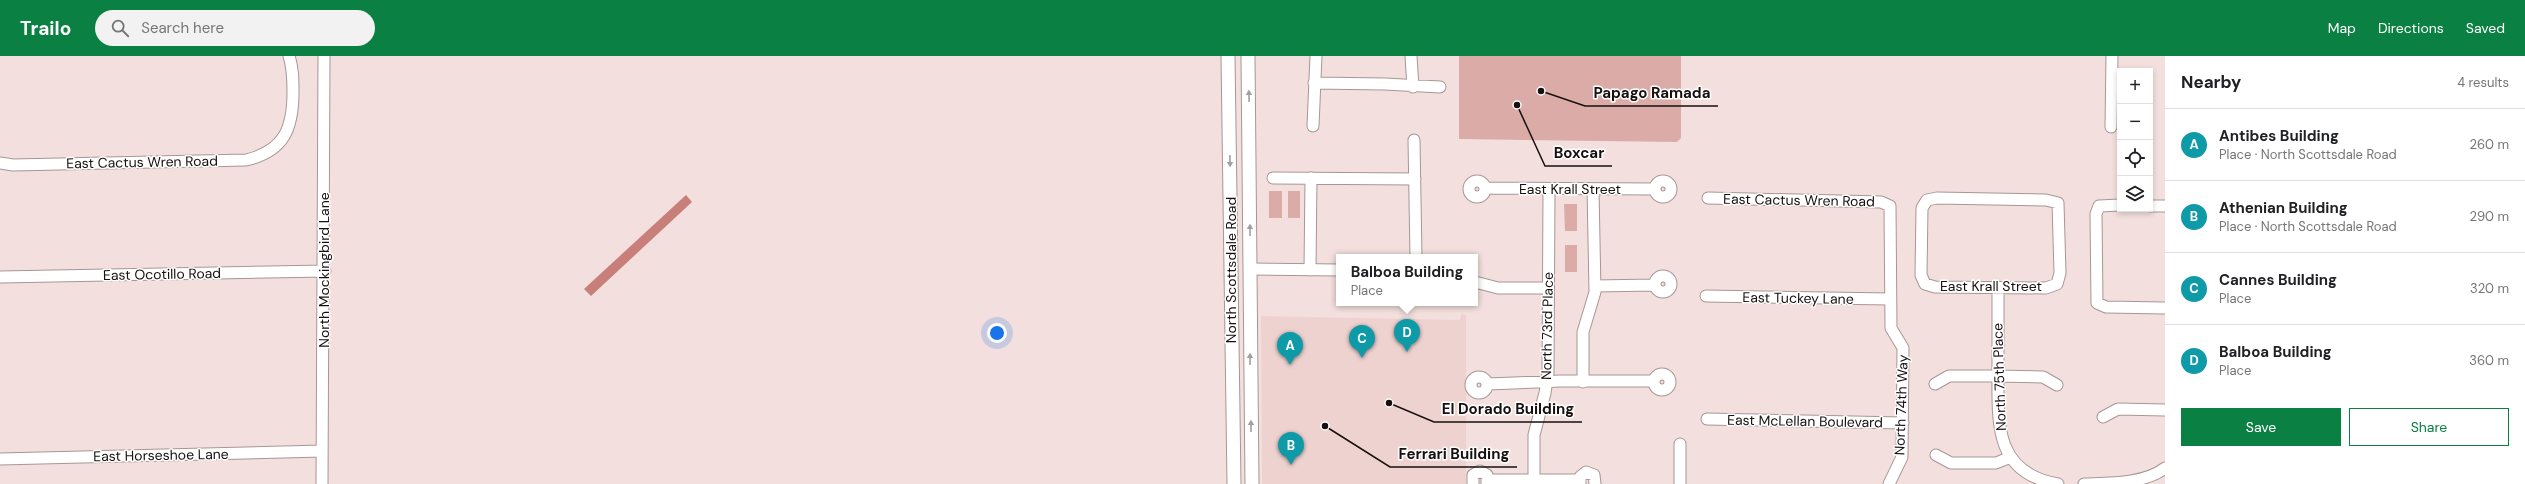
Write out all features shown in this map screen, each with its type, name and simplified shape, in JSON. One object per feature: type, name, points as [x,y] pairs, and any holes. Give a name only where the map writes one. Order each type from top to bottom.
[{"type":"main road","name":"North Scottsdale Road","points":[[1228,56],[1234,484]]},
{"type":"main road","name":"North Scottsdale Road","points":[[1248,56],[1252,484]]},
{"type":"main road","points":[[1230,188],[1238,212],[1239,255],[1250,269],[1241,281],[1238,302],[1231,319]]},
{"type":"main road","points":[[1233,398],[1251,398]]},
{"type":"street","name":"East Cactus Wren Road","points":[[0,163],[13,165],[246,160],[269,152],[279,143],[288,131],[293,114],[292,68],[289,56]]},
{"type":"street","name":"North Mockingbird Lane","points":[[322,484],[324,56]]},
{"type":"street","points":[[1313,126],[1316,56]]},
{"type":"street","points":[[1411,56],[1413,87]]},
{"type":"street","points":[[2111,127],[2112,56]]},
{"type":"street","points":[[1314,83],[1385,84],[1413,87],[1440,87]]},
{"type":"street","points":[[1414,140],[1416,254]]},
{"type":"street","points":[[1272,178],[1415,180]]},
{"type":"street","points":[[1310,270],[1311,178]]},
{"type":"street","name":"East Krall Street","points":[[1485,188],[1549,190],[1654,189]]},
{"type":"street","points":[[1583,382],[1583,332],[1595,286],[1593,189]]},
{"type":"street","name":"North 73rd Place","points":[[1534,482],[1534,435],[1546,383],[1549,190]]},
{"type":"street","name":"East Cactus Wren Road","points":[[1708,198],[1881,202],[1890,206]]},
{"type":"street","name":"East Krall Street","points":[[1927,200],[2046,200],[2058,203],[2060,265],[2057,284],[2046,288],[1998,287],[1935,287],[1924,284],[1921,275],[1922,208],[1927,200]]},
{"type":"street","points":[[2117,205],[2099,206],[2096,214],[2097,303],[2106,307],[2165,308]]},
{"type":"street","name":"North 74th Way","points":[[1889,484],[1902,457],[1903,423],[1903,348],[1891,328],[1890,206]]},
{"type":"street","points":[[2153,206],[2165,206]]},
{"type":"street","name":"East Ocotillo Road","points":[[0,277],[324,266]]},
{"type":"street","points":[[1250,269],[1336,270]]},
{"type":"street","points":[[1478,283],[1498,288],[1547,288]]},
{"type":"street","points":[[1595,286],[1654,285]]},
{"type":"street","name":"North 75th Place","points":[[1998,287],[1998,426],[2002,440],[2011,457],[2029,474],[2058,484]]},
{"type":"street","name":"East Tuckey Lane","points":[[1706,296],[1890,299]]},
{"type":"street","points":[[1936,384],[1949,376],[1998,376],[2043,377],[2057,385]]},
{"type":"street","points":[[1488,384],[1654,381]]},
{"type":"street","points":[[2104,417],[2118,409],[2165,410]]},
{"type":"street","name":"East McLellan Boulevard","points":[[1708,419],[1903,423]]},
{"type":"street","points":[[1680,444],[1680,484]]},
{"type":"street","name":"East Horseshoe Lane","points":[[0,460],[322,451]]},
{"type":"street","points":[[1936,455],[1951,463],[1996,463],[2011,457]]},
{"type":"street","points":[[2084,484],[2123,484],[2142,479],[2165,468]]},
{"type":"street","points":[[1473,484],[1472,478],[1477,472],[1485,473],[1488,482],[1580,482],[1581,475],[1589,472],[1596,477],[1595,484]]},
{"type":"shaded area","points":[[1459,56],[1681,56],[1681,138],[1677,142],[1459,139]]},
{"type":"shaded area","points":[[1269,191],[1282,191],[1282,218],[1269,218]]},
{"type":"shaded area","points":[[1288,191],[1300,191],[1300,218],[1288,218]]},
{"type":"shaded area","points":[[686,195],[692,202],[591,296],[584,289]]},
{"type":"shaded area","points":[[1564,204],[1577,204],[1577,231],[1565,231]]},
{"type":"shaded area","points":[[1565,245],[1577,245],[1577,272],[1565,272]]},
{"type":"shaded area","points":[[1461,314],[1466,315],[1466,484],[1262,484],[1261,316],[1460,320]]},
{"type":"place","name":"Papago Ramada","points":[[1541,91]]},
{"type":"place","name":"Boxcar","points":[[1517,105]]},
{"type":"place","name":"Balboa Building","points":[[1407,352]]},
{"type":"place","name":"Cannes Building","points":[[1362,358]]},
{"type":"place","name":"Antibes Building","points":[[1290,365]]},
{"type":"place","name":"El Dorado Building","points":[[1389,403]]},
{"type":"place","name":"Ferrari Building","points":[[1325,426]]},
{"type":"place","name":"Athenian Building","points":[[1291,465]]}]
